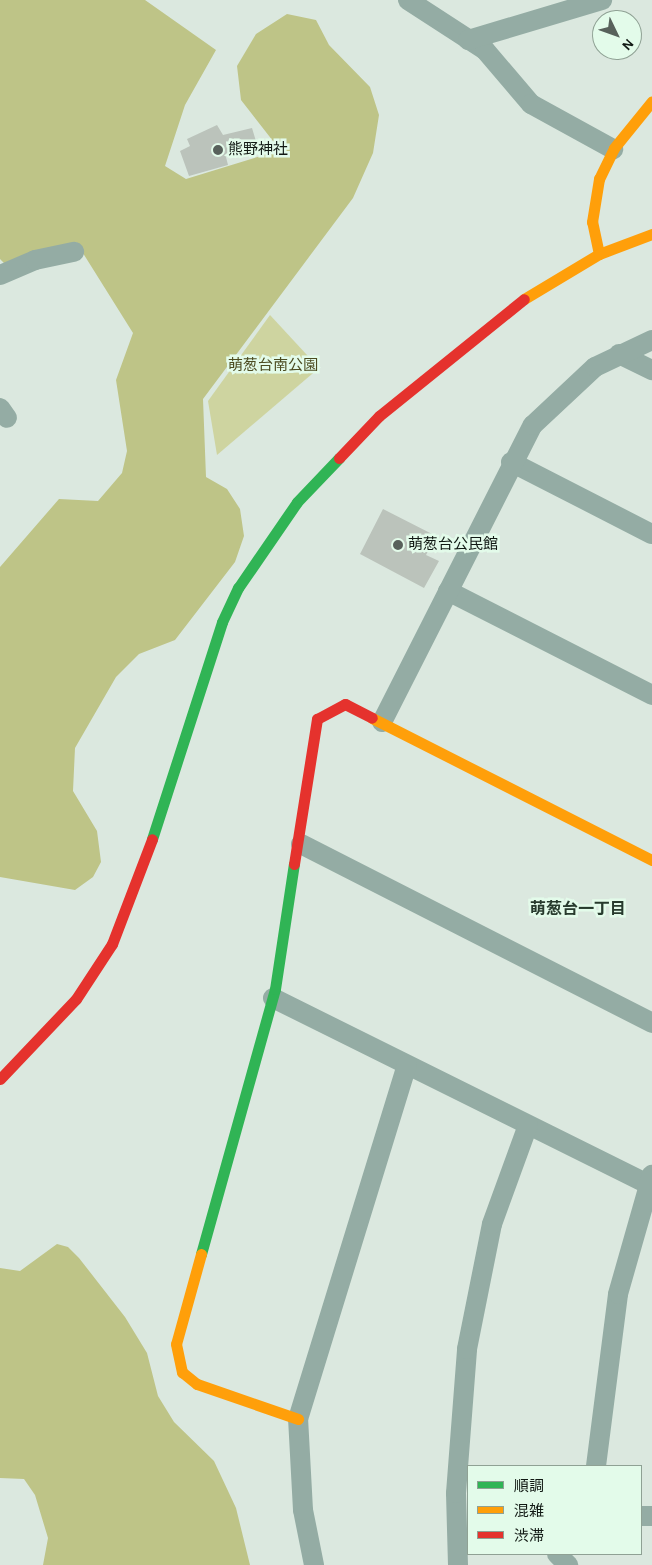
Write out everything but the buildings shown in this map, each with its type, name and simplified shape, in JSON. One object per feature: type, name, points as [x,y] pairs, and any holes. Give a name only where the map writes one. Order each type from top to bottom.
[{"type":"street","points":[[408,0],[484,50],[531,104],[613,149]]},
{"type":"street","points":[[468,40],[602,0]]},
{"type":"street","points":[[598,254],[592,238],[599,179],[613,149],[652,101]]},
{"type":"street","points":[[0,1079],[76,999],[112,944],[137,884],[222,622],[238,588],[288,513],[326,467],[406,392],[536,290],[598,254],[652,234]]},
{"type":"street","points":[[0,275],[34,260],[74,252]]},
{"type":"street","points":[[382,722],[511,462],[544,411],[618,354],[652,340]]},
{"type":"street","points":[[618,354],[652,370]]},
{"type":"street","points":[[511,462],[652,534]]},
{"type":"street","points":[[448,590],[652,695]]},
{"type":"street","points":[[298,1419],[197,1384],[182,1372],[176,1344],[273,998],[300,844],[318,718],[345,704],[652,860]]},
{"type":"street","points":[[300,844],[652,1022]]},
{"type":"street","points":[[273,998],[528,1125],[650,1180],[618,1294],[596,1465]]},
{"type":"street","points":[[314,1565],[303,1510],[298,1419],[407,1065]]},
{"type":"street","points":[[458,1565],[456,1493],[467,1349],[492,1224],[528,1125]]},
{"type":"street","points":[[546,1565],[556,1555]]},
{"type":"street","points":[[558,1555],[568,1565]]},
{"type":"green space","points":[[0,0],[145,0],[216,50],[185,105],[165,166],[186,179],[280,150],[241,100],[237,66],[256,34],[287,14],[316,20],[329,45],[370,87],[379,115],[373,153],[353,198],[203,399],[206,477],[227,489],[240,509],[244,536],[235,562],[175,640],[139,654],[116,677],[75,748],[73,791],[97,831],[101,862],[93,877],[75,890],[0,877],[0,567],[59,499],[98,501],[122,473],[127,451],[116,380],[133,333],[76,242],[7,266],[0,259]]},
{"type":"green space","name":"萌葱台南公園","points":[[270,315],[319,368],[217,455],[208,401]]},
{"type":"green space","points":[[57,1244],[68,1247],[79,1258],[125,1317],[147,1353],[158,1396],[174,1422],[214,1461],[236,1508],[250,1565],[43,1565],[48,1538],[35,1495],[24,1479],[0,1478],[0,1268],[20,1271]]},
{"type":"traffic: fast","points":[[152,839],[222,622],[238,588],[297,502],[339,458]]},
{"type":"traffic: fast","points":[[201,1254],[275,989],[294,864]]},
{"type":"traffic: slow","points":[[599,254],[592,222],[599,179],[614,148],[652,101]]},
{"type":"traffic: slow","points":[[524,299],[599,254],[652,234]]},
{"type":"traffic: slow","points":[[372,718],[652,860]]},
{"type":"traffic: slow","points":[[201,1254],[176,1344],[182,1372],[197,1384],[298,1419]]},
{"type":"traffic: jam","points":[[339,458],[379,416],[524,299]]},
{"type":"traffic: jam","points":[[294,864],[317,719],[345,704],[372,718]]},
{"type":"traffic: jam","points":[[0,1079],[76,999],[112,944],[152,839]]},
{"type":"place","name":"熊野神社","points":[[218,150]]},
{"type":"place","name":"萌葱台公民館","points":[[398,545]]},
{"type":"district","name":"萌葱台一丁目","points":[[578,909]]}]
